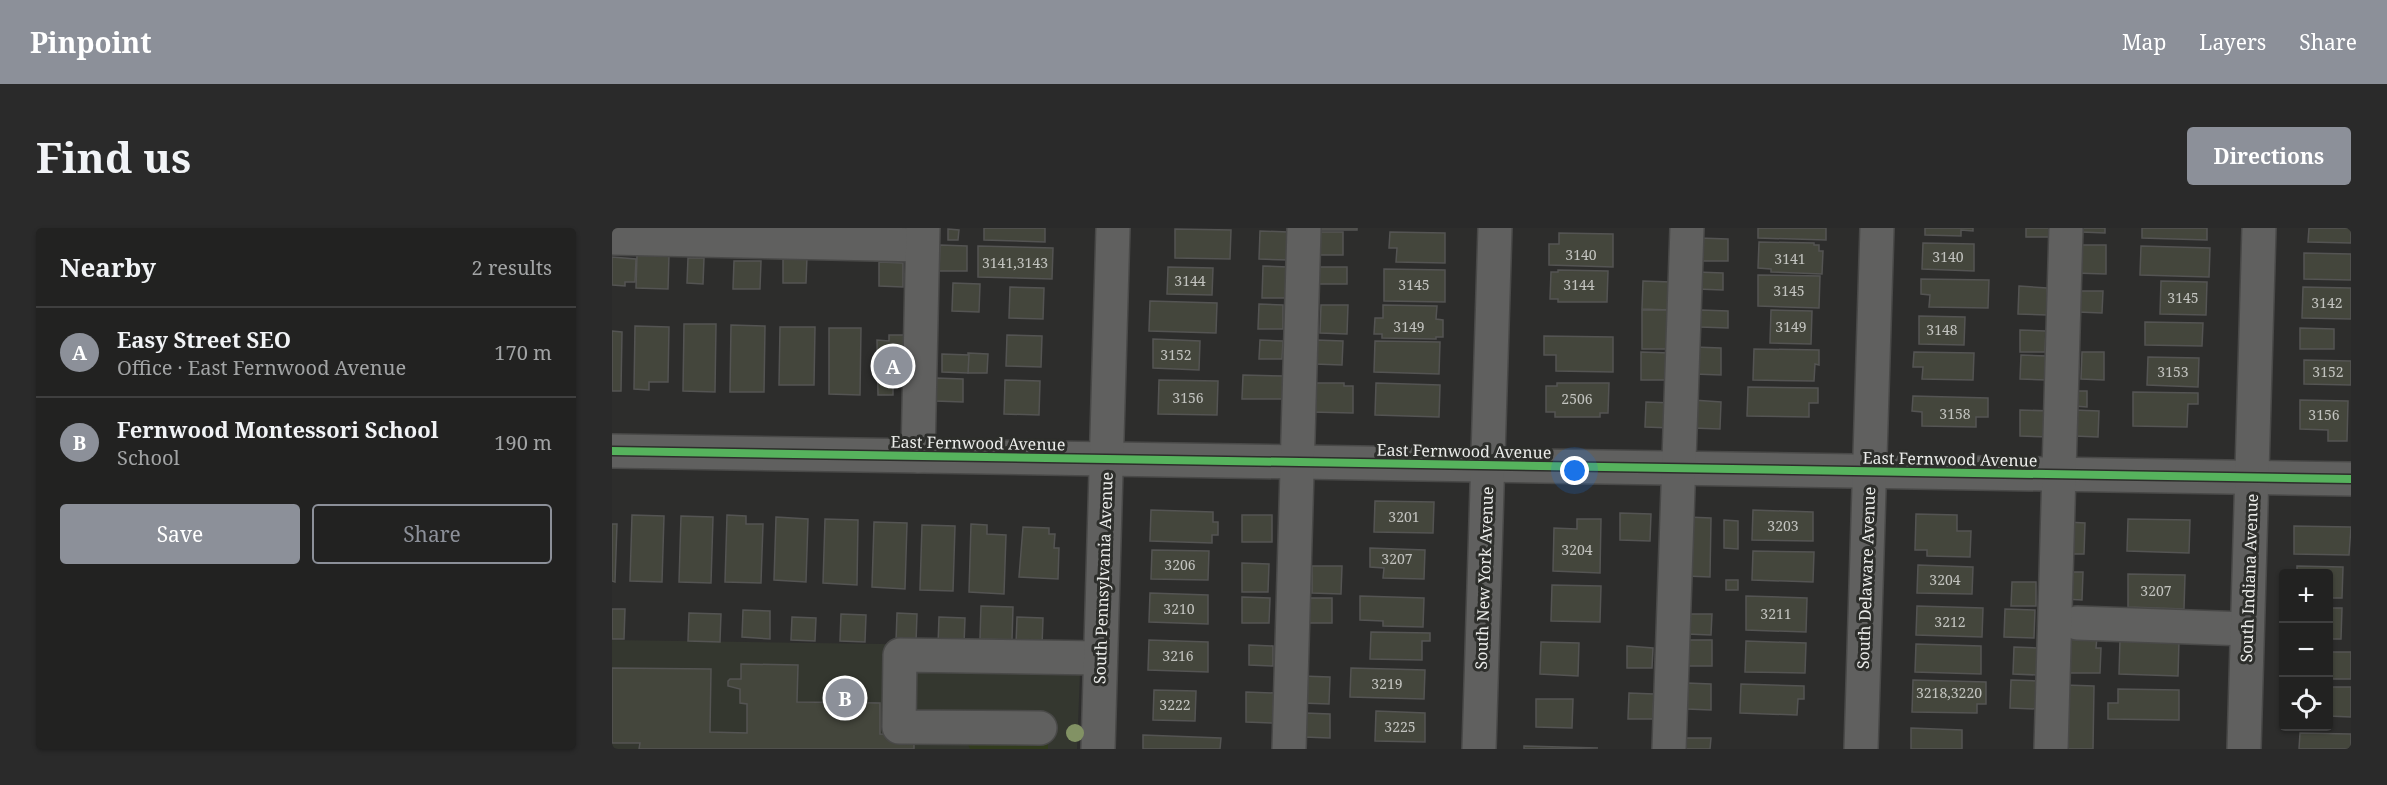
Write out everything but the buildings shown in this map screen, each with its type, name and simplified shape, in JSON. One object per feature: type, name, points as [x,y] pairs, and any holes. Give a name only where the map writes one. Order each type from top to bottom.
[{"type":"street","name":"South Pennsylvania Avenue","points":[[1098,749],[1113,228]]},
{"type":"street","points":[[1289,749],[1304,228]]},
{"type":"street","name":"South New York Avenue","points":[[1479,749],[1495,228]]},
{"type":"street","points":[[1669,749],[1687,228]]},
{"type":"street","name":"South Delaware Avenue","points":[[1861,749],[1877,228]]},
{"type":"street","points":[[2051,749],[2067,228]]},
{"type":"street","name":"South Indiana Avenue","points":[[2244,749],[2259,228]]},
{"type":"street","points":[[612,238],[923,237],[918,456]]},
{"type":"street","name":"East Fernwood Avenue","points":[[612,451],[2351,479]]},
{"type":"street","points":[[2077,623],[2247,629]]},
{"type":"street","points":[[1040,728],[899,726],[900,655],[1100,658]]},
{"type":"shaded area","points":[[612,640],[1081,647],[1077,749],[612,749]]},
{"type":"green space","points":[[964,736],[1048,738],[1048,749],[970,749]]},
{"type":"cycle path","points":[[612,451],[2351,479]]},
{"type":"place","name":"Easy Street SEO","points":[[893,366]]},
{"type":"place","name":"Fernwood Montessori School","points":[[845,698]]}]
